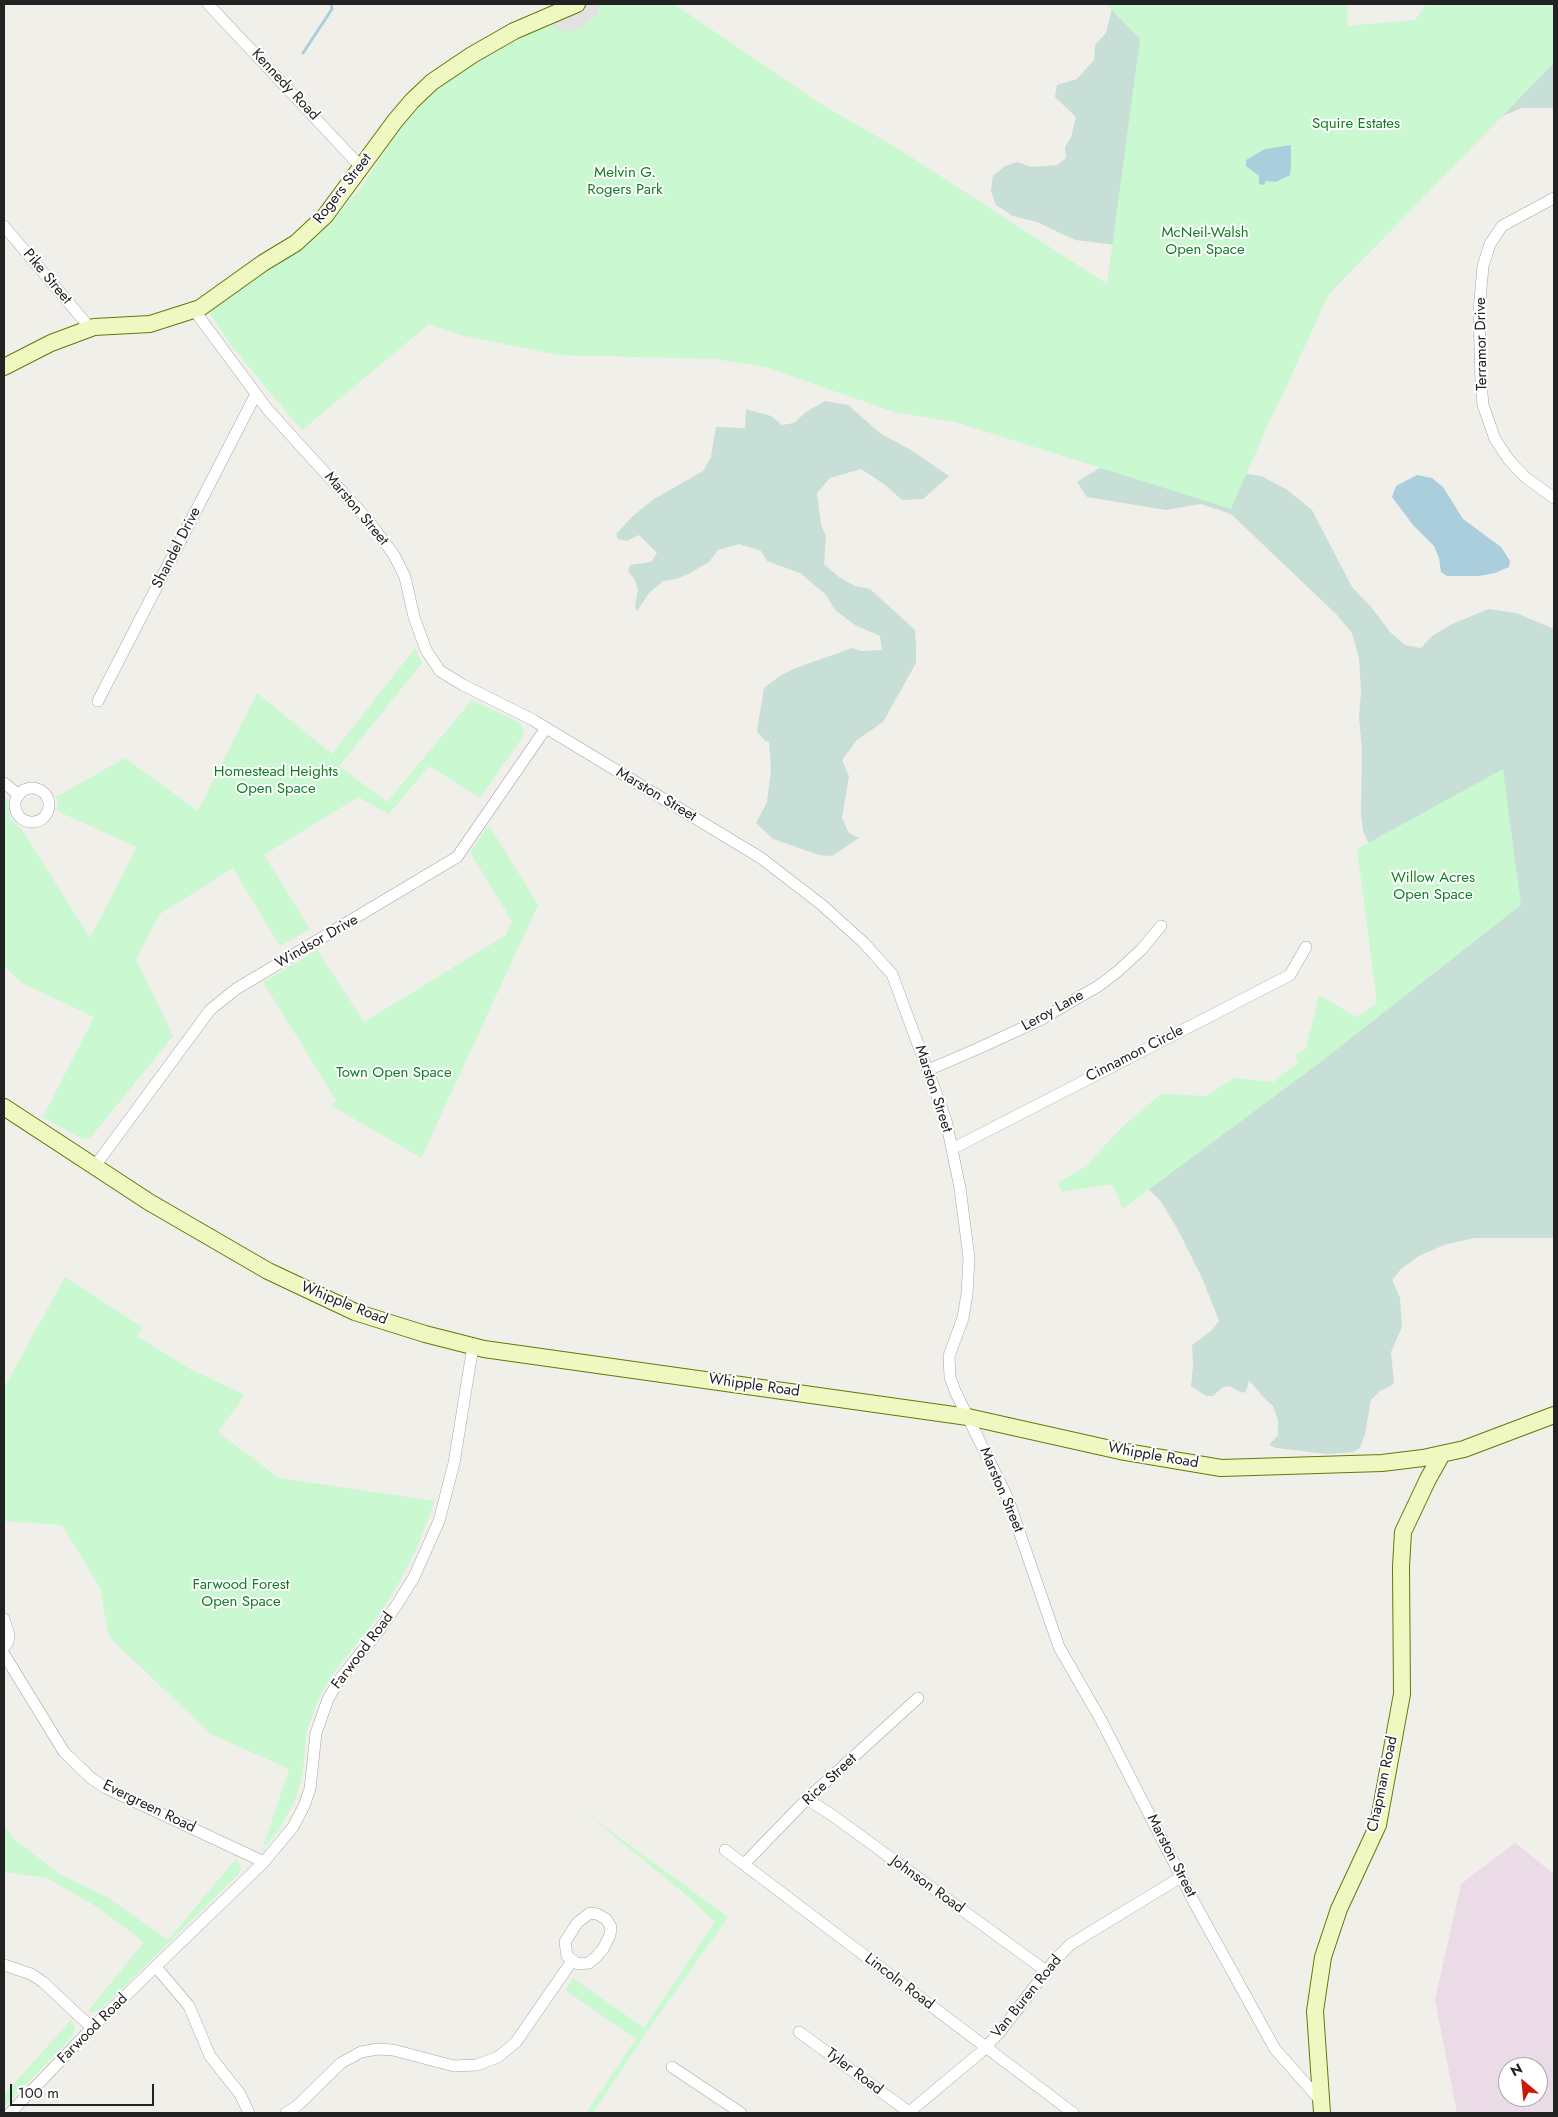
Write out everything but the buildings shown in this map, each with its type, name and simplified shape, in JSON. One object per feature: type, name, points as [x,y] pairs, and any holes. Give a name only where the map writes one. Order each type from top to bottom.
[{"type":"main road","name":"Rogers Street","points":[[4,367],[51,343],[90,328],[150,324],[194,310],[296,243],[325,216],[395,121],[432,82],[472,55],[514,31],[577,4]]},
{"type":"main road","name":"Whipple Road","points":[[4,1107],[149,1202],[268,1271],[355,1312],[425,1334],[473,1346],[968,1417],[1120,1451],[1221,1468],[1382,1463],[1442,1454],[1472,1446],[1554,1416]]},
{"type":"main road","name":"Chapman Road","points":[[1321,2106],[1316,2011],[1322,1957],[1339,1909],[1378,1825],[1402,1694],[1401,1567],[1403,1532],[1442,1454]]},
{"type":"street","name":"Kennedy Road","points":[[208,4],[361,167]]},
{"type":"street","name":"Terramor Drive","points":[[1554,198],[1502,226],[1490,244],[1483,266],[1479,311],[1482,390],[1484,405],[1495,438],[1509,460],[1525,477],[1554,498]]},
{"type":"street","name":"Pike Street","points":[[4,226],[90,328]]},
{"type":"street","name":"Marston Street","points":[[194,310],[268,410],[368,520],[394,556],[404,577],[414,617],[426,650],[440,671],[546,728],[761,858],[822,905],[864,943],[892,974],[946,1120],[960,1188],[969,1258],[967,1294],[963,1318],[949,1356],[950,1377],[1008,1499],[1059,1647],[1101,1720],[1182,1877],[1275,2049],[1321,2106]]},
{"type":"street","name":"Shandel Drive","points":[[98,702],[256,394]]},
{"type":"street","name":"Windsor Drive","points":[[95,1166],[210,1010],[236,989],[457,857],[546,728]]},
{"type":"street","points":[[4,783],[18,795]]},
{"type":"street","name":"Leroy Lane","points":[[928,1070],[1040,1020],[1100,984],[1141,950],[1162,926]]},
{"type":"street","name":"Cinnamon Circle","points":[[952,1149],[1290,975],[1306,947]]},
{"type":"street","name":"Farwood Road","points":[[10,2113],[92,2028],[264,1862],[284,1839],[304,1806],[312,1780],[316,1733],[328,1699],[340,1678],[390,1616],[414,1577],[438,1521],[454,1464],[473,1346]]},
{"type":"street","points":[[4,1619],[9,1635],[8,1642],[4,1647]]},
{"type":"street","name":"Evergreen Road","points":[[4,1654],[64,1752],[92,1779],[106,1788],[264,1862]]},
{"type":"street","name":"Rice Street","points":[[744,1864],[807,1799],[918,1698]]},
{"type":"street","name":"Johnson Road","points":[[807,1799],[832,1815],[1046,1972]]},
{"type":"street","name":"Lincoln Road","points":[[725,1850],[1073,2113]]},
{"type":"street","name":"Van Buren Road","points":[[908,2113],[986,2047],[1071,1944],[1182,1877]]},
{"type":"street","points":[[594,1913],[603,1916],[608,1921],[611,1931],[603,1949],[589,1963],[582,1964],[572,1961],[566,1953],[565,1946],[573,1928],[587,1915],[594,1913]]},
{"type":"street","points":[[286,2113],[297,2106],[341,2062],[361,2052],[378,2049],[394,2050],[442,2064],[465,2067],[477,2065],[498,2057],[516,2042],[572,1961]]},
{"type":"street","points":[[4,1965],[30,1974],[43,1982],[92,2028]]},
{"type":"street","points":[[156,1967],[189,2006],[210,2056],[240,2094],[249,2113]]},
{"type":"street","name":"Tyler Road","points":[[799,2032],[908,2113]]},
{"type":"street","points":[[672,2067],[741,2113]]},
{"type":"shaded area","points":[[586,4],[599,6],[598,14],[581,28],[568,32],[557,29],[548,20]]},
{"type":"shaded area","points":[[1515,1843],[1554,1874],[1554,2113],[1457,2113],[1435,2000],[1461,1884]]},
{"type":"green space","name":"Melvin G. Rogers Park","points":[[603,4],[674,4],[821,104],[897,148],[1107,284],[1140,39],[1106,4],[1347,4],[1347,26],[1415,20],[1427,4],[1554,4],[1554,63],[1329,294],[1278,402],[1231,509],[955,422],[894,412],[765,367],[715,359],[558,355],[460,335],[429,324],[302,430],[233,348],[209,312],[302,246],[338,214],[362,186],[405,120],[425,98],[452,76],[539,28],[566,16]]},
{"type":"green space","name":"Squire Estates","points":[[1113,4],[1345,35],[1554,4],[1554,108],[1522,108],[1485,123],[1117,245],[1075,240],[1037,222],[1013,216],[996,205],[991,191],[993,176],[1005,166],[1017,162],[1032,167],[1057,165],[1066,158],[1065,147],[1071,137],[1076,117],[1055,97],[1057,85],[1077,79],[1094,60],[1095,45],[1106,33]]},
{"type":"green space","points":[[825,401],[848,405],[881,434],[911,450],[949,476],[923,499],[902,500],[884,484],[861,469],[830,478],[817,493],[821,525],[826,536],[824,564],[839,577],[855,586],[870,589],[915,630],[916,645],[916,663],[883,722],[857,740],[842,760],[849,776],[842,818],[849,833],[859,838],[832,856],[819,855],[773,839],[756,823],[767,802],[771,770],[769,742],[765,741],[757,731],[764,688],[781,675],[796,668],[852,648],[861,651],[882,650],[880,636],[855,625],[835,610],[826,595],[800,573],[767,561],[761,551],[739,544],[718,550],[709,562],[690,573],[676,579],[663,581],[649,593],[637,611],[635,607],[638,589],[634,578],[628,572],[630,565],[651,562],[657,553],[639,535],[627,541],[618,539],[616,534],[633,516],[654,499],[703,471],[711,457],[716,427],[745,428],[746,409],[771,416],[782,425],[794,423],[806,412]]},
{"type":"green space","points":[[1106,464],[1240,473],[1261,476],[1286,489],[1312,510],[1352,587],[1372,608],[1390,632],[1405,645],[1421,648],[1432,636],[1452,624],[1489,609],[1516,613],[1554,629],[1554,1238],[1474,1238],[1444,1245],[1419,1256],[1401,1269],[1392,1280],[1400,1298],[1402,1327],[1391,1352],[1394,1384],[1380,1391],[1371,1400],[1365,1434],[1360,1448],[1353,1452],[1327,1454],[1276,1448],[1269,1445],[1278,1435],[1278,1420],[1273,1406],[1249,1380],[1246,1391],[1243,1393],[1229,1386],[1223,1387],[1213,1396],[1206,1396],[1191,1386],[1193,1366],[1192,1345],[1211,1331],[1219,1321],[1203,1280],[1177,1228],[1160,1200],[1138,1180],[1390,1007],[1372,851],[1363,831],[1361,815],[1362,749],[1359,718],[1361,691],[1359,658],[1352,633],[1336,614],[1231,514],[1201,504],[1166,510],[1087,497],[1077,482]]},
{"type":"green space","name":"Homestead Heights Open Space","points":[[415,648],[422,663],[339,766],[387,802],[472,700],[520,723],[524,730],[522,738],[480,798],[429,766],[389,814],[358,797],[264,855],[310,929],[280,946],[233,868],[160,914],[136,959],[173,1036],[91,1137],[83,1139],[78,1137],[43,1117],[94,1017],[22,983],[4,966],[4,795],[7,798],[10,819],[21,828],[90,938],[137,847],[57,811],[56,797],[125,758],[198,811],[257,693],[332,754]]},
{"type":"green space","name":"Willow Acres Open Space","points":[[1503,769],[1521,905],[1322,1061],[1123,1209],[1112,1184],[1062,1192],[1057,1183],[1085,1167],[1123,1126],[1161,1094],[1206,1096],[1234,1078],[1273,1082],[1299,1062],[1295,1055],[1306,1049],[1319,995],[1357,1017],[1377,1003],[1357,849]]},
{"type":"green space","name":"Town Open Space","points":[[489,825],[538,905],[421,1158],[332,1106],[336,1100],[263,982],[317,950],[364,1022],[506,935],[512,921],[470,852]]},
{"type":"green space","name":"Farwood Forest Open Space","points":[[65,1277],[142,1327],[137,1336],[190,1369],[245,1395],[218,1432],[279,1478],[435,1501],[417,1548],[397,1586],[374,1622],[332,1675],[319,1698],[307,1731],[303,1770],[296,1798],[279,1830],[262,1850],[289,1769],[211,1734],[109,1637],[100,1588],[62,1525],[4,1521],[4,1388]]},
{"type":"green space","points":[[587,1814],[728,1917],[646,2033],[593,2113],[586,2113],[636,2039],[565,1990],[573,1978],[644,2028],[715,1922],[691,1899]]},
{"type":"green space","points":[[4,1825],[14,1839],[61,1875],[107,1897],[168,1940],[236,1859],[241,1868],[238,1875],[101,2009],[92,2012],[88,2011],[144,1942],[99,1908],[47,1878],[4,1872]]},
{"type":"green space","points":[[71,2020],[75,2027],[73,2036],[4,2107],[4,2095]]},
{"type":"water","points":[[1291,145],[1290,175],[1276,182],[1266,181],[1264,185],[1259,184],[1259,176],[1246,166],[1246,160],[1265,149]]},
{"type":"water","points":[[1417,475],[1432,478],[1443,487],[1463,519],[1501,547],[1510,561],[1509,567],[1495,573],[1479,576],[1447,576],[1441,572],[1439,558],[1434,546],[1413,525],[1392,497],[1396,486]]},
{"type":"waterway","points":[[303,53],[332,9],[331,4]]},
{"type":"park label","name":"McNeil-Walsh Open Space","points":[[1205,242]]}]
